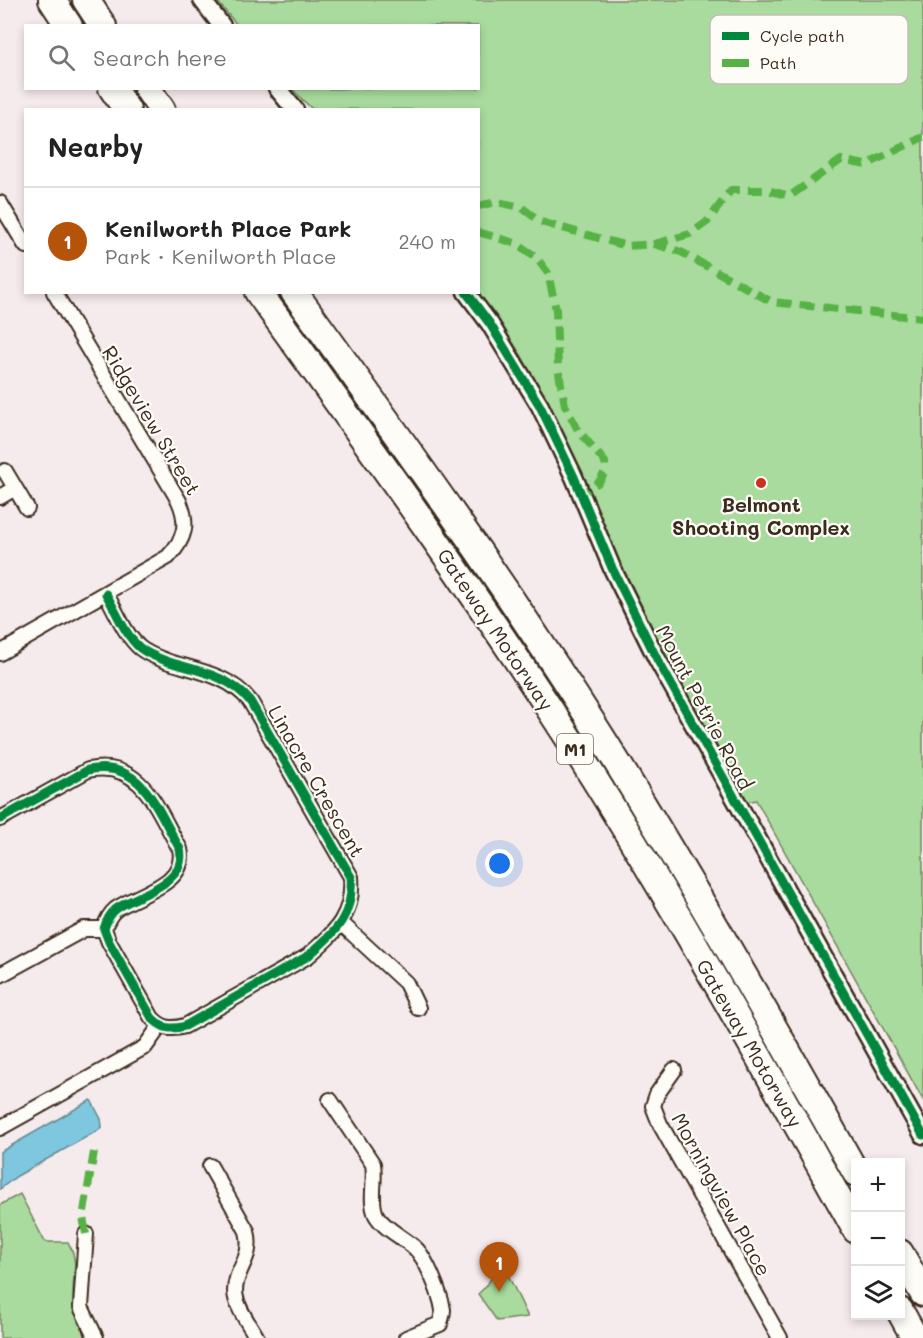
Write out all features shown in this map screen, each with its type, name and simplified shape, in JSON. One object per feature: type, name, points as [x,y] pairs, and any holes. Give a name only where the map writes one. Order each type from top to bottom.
[{"type":"highway","points":[[52,0],[68,24]]},
{"type":"highway","points":[[86,0],[102,24]]},
{"type":"highway","points":[[113,90],[126,108]]},
{"type":"highway","points":[[148,90],[161,108]]},
{"type":"highway","name":"Gateway Motorway","points":[[259,294],[454,566],[580,756],[737,1019],[851,1223]]},
{"type":"highway","name":"Gateway Motorway","points":[[295,294],[450,510],[536,636],[731,951],[851,1166]]},
{"type":"highway","points":[[905,1262],[923,1293]]},
{"type":"highway","points":[[905,1320],[915,1338]]},
{"type":"street","points":[[202,0],[220,24]]},
{"type":"street","points":[[279,90],[293,108]]},
{"type":"street","points":[[0,203],[24,243]]},
{"type":"street","name":"Ridgeview Street","points":[[0,653],[168,557],[178,546],[184,531],[185,515],[179,501],[55,294]]},
{"type":"street","name":"Mount Petrie Road","points":[[468,294],[490,324],[540,406],[574,477],[612,568],[657,659],[923,1135]]},
{"type":"street","points":[[5,471],[27,508]]},
{"type":"street","points":[[0,497],[15,488]]},
{"type":"street","name":"Linacre Crescent","points":[[106,594],[134,642],[151,656],[221,678],[235,685],[250,701],[351,877],[353,895],[341,922],[308,956],[185,1026],[172,1030],[160,1026]]},
{"type":"street","points":[[0,819],[88,770],[102,767],[114,768],[129,774],[143,784],[180,849],[182,860],[178,871],[169,880],[114,910],[104,929],[152,1018],[160,1026],[145,1047],[0,1128]]},
{"type":"street","points":[[341,922],[406,983],[418,1008]]},
{"type":"street","points":[[0,975],[84,929],[104,929]]},
{"type":"street","name":"Morningview Place","points":[[674,1070],[657,1094],[653,1106],[660,1124],[780,1338]]},
{"type":"street","points":[[330,1100],[373,1164],[376,1215],[422,1256],[440,1299],[443,1312],[440,1324],[406,1338]]},
{"type":"street","points":[[210,1166],[247,1232],[250,1244],[248,1255],[235,1292],[239,1305],[257,1338]]},
{"type":"street","points":[[86,1234],[81,1307],[96,1338]]},
{"type":"green space","name":"Belmont Shooting Complex","points":[[216,0],[923,0],[923,1100],[756,800],[747,802],[630,591],[570,448],[521,355],[478,294],[480,294],[480,108],[311,108],[293,90],[480,90],[480,24],[236,24]]},
{"type":"green space","points":[[20,1194],[45,1242],[68,1242],[72,1249],[75,1263],[73,1303],[77,1318],[87,1338],[0,1338],[0,1205]]},
{"type":"green space","points":[[500,1258],[528,1317],[497,1321],[478,1294],[492,1278]]},
{"type":"water","points":[[91,1100],[101,1119],[102,1126],[99,1130],[17,1176],[0,1189],[0,1152]]},
{"type":"marked path","points":[[654,244],[690,234],[707,222],[731,190],[767,190],[790,196],[841,160],[866,165],[923,137]]},
{"type":"marked path","points":[[480,206],[497,202],[521,207],[541,222],[627,246],[654,244],[681,252],[772,302],[923,318]]},
{"type":"marked path","points":[[480,233],[515,243],[535,256],[548,273],[556,310],[558,368],[565,405],[578,430],[605,462],[605,472],[599,482],[581,494]]},
{"type":"marked path","points":[[86,1234],[83,1217],[94,1152]]},
{"type":"cycle path","points":[[468,294],[490,324],[540,406],[574,477],[612,568],[657,659],[923,1135]]},
{"type":"cycle path","points":[[0,819],[88,770],[107,769],[122,772],[146,791],[180,849],[177,871],[160,886],[116,909],[108,918],[104,929],[152,1018],[167,1028],[185,1026],[308,956],[327,939],[346,913],[351,891],[351,877],[250,701],[223,680],[169,662],[140,648],[125,630],[106,594]]},
{"type":"place","name":"Belmont Shooting Complex","points":[[761,483]]},
{"type":"place","name":"Kenilworth Place Park","points":[[499,1292]]}]
